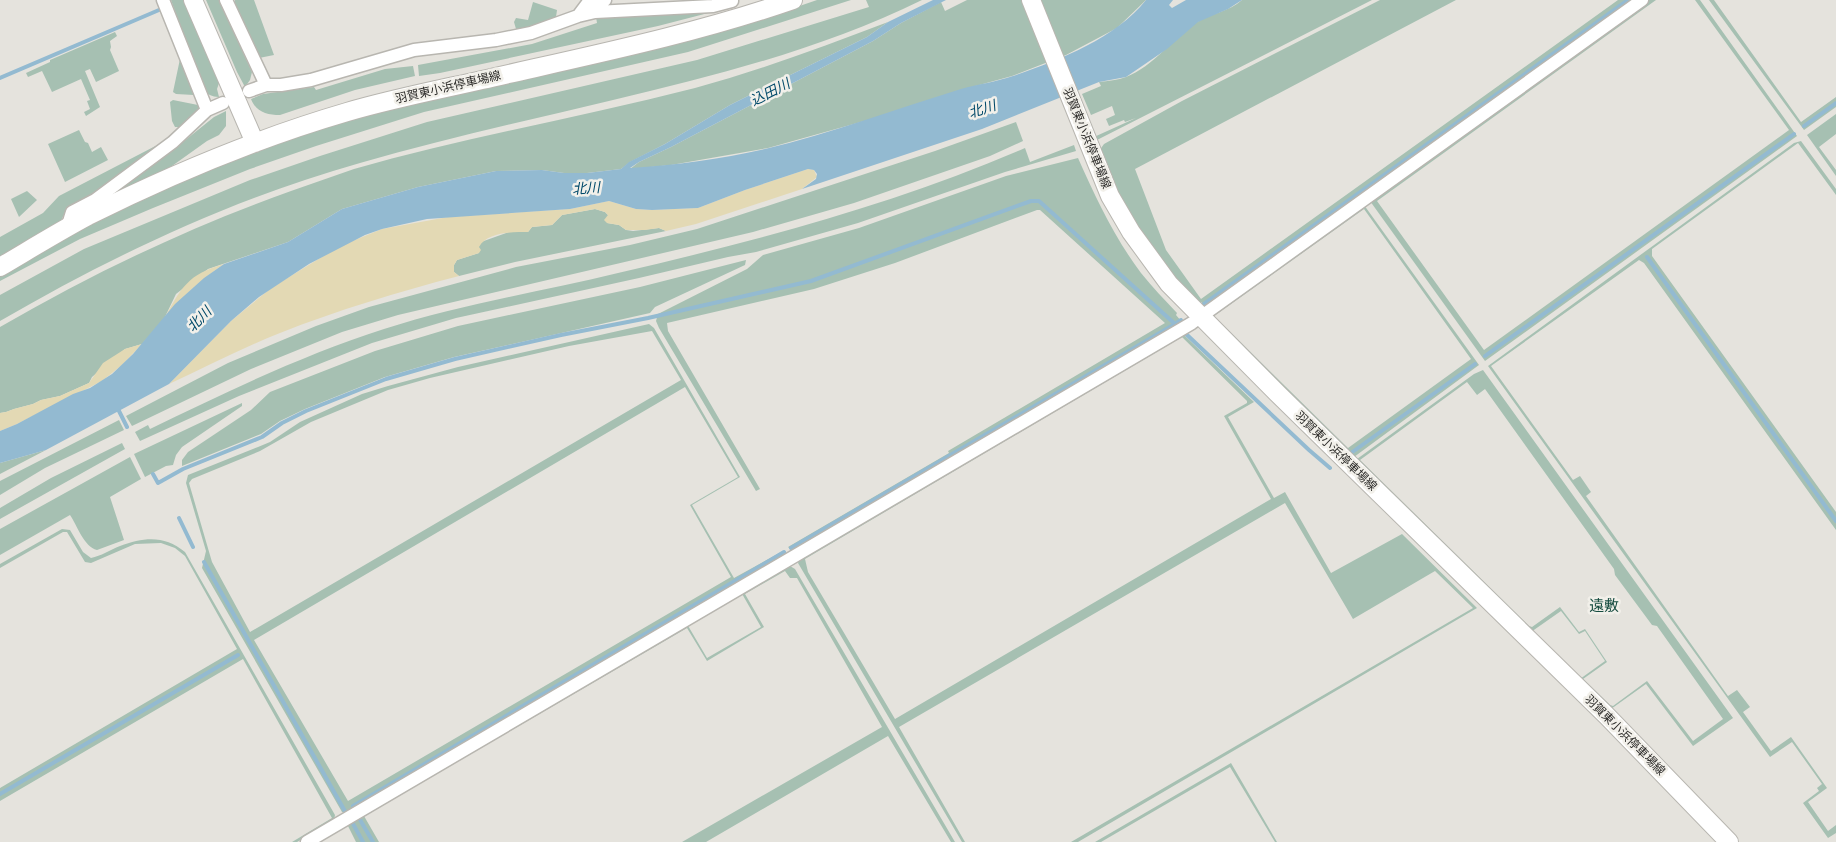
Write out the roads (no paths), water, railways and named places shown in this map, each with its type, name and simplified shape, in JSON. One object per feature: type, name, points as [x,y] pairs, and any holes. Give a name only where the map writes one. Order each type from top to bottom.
[{"type":"main road","points":[[193,0],[255,143]]},
{"type":"main road","name":"羽賀東小浜停車場線","points":[[0,267],[67,228],[198,166],[312,123],[394,99],[668,37],[738,18],[793,0]]},
{"type":"main road","name":"羽賀東小浜停車場線","points":[[1031,0],[1110,196],[1131,232],[1169,284],[1200,317],[1606,715],[1729,842]]},
{"type":"street","points":[[163,0],[207,110]]},
{"type":"street","points":[[226,0],[266,85]]},
{"type":"street","points":[[578,16],[587,4],[605,0]]},
{"type":"street","points":[[249,91],[266,85],[281,85],[311,80],[414,50],[496,40],[531,33],[595,12],[714,6],[733,0],[738,18]]},
{"type":"street","points":[[307,842],[1200,317],[1642,0]]},
{"type":"street","points":[[67,228],[72,212],[95,200],[173,142],[207,110],[223,103]]},
{"type":"water","points":[[933,0],[946,0],[901,23],[873,41],[630,168],[732,156],[790,143],[961,89],[1013,76],[1085,47],[1119,26],[1146,0],[1173,0],[1169,5],[1172,8],[1186,0],[1242,0],[1228,9],[1198,22],[1167,49],[1126,77],[1099,82],[982,129],[802,189],[816,179],[817,174],[814,170],[808,169],[698,208],[636,209],[609,201],[570,209],[427,219],[382,229],[365,235],[309,264],[259,297],[231,321],[169,384],[46,450],[0,463],[0,431],[73,394],[90,388],[112,374],[133,354],[175,304],[204,278],[224,264],[288,242],[342,209],[418,187],[496,171],[542,170],[564,173],[587,173],[621,169],[629,162],[665,144],[730,105],[867,37],[888,22]]},
{"type":"waterway","points":[[1204,304],[1628,0]]},
{"type":"waterway","points":[[0,78],[159,10]]},
{"type":"waterway","points":[[1804,126],[1836,103]]},
{"type":"waterway","points":[[1485,356],[1794,134]]},
{"type":"waterway","points":[[153,474],[158,483],[183,469],[262,437],[282,423],[306,411],[386,379],[455,359],[811,281],[1031,201],[1039,201],[1175,324],[1181,320]]},
{"type":"waterway","points":[[1647,257],[1836,521]]},
{"type":"waterway","points":[[791,548],[1175,324]]},
{"type":"waterway","points":[[1185,333],[1330,468]]},
{"type":"waterway","points":[[1351,453],[1475,364]]},
{"type":"waterway","points":[[119,411],[127,427]]},
{"type":"waterway","points":[[179,518],[193,547]]},
{"type":"waterway","points":[[354,808],[353,806],[784,552]]},
{"type":"waterway","points":[[204,562],[346,813]]},
{"type":"waterway","points":[[0,794],[238,655]]},
{"type":"waterway","points":[[359,818],[373,842]]},
{"type":"waterway","points":[[352,822],[363,842]]},
{"type":"district","name":"遠敷","points":[[1604,606]]},
{"type":"water label","name":"込田川","points":[[770,92]]},
{"type":"water label","name":"北川","points":[[982,109]]},
{"type":"water label","name":"北川","points":[[586,188]]},
{"type":"water label","name":"北川","points":[[199,319]]}]
